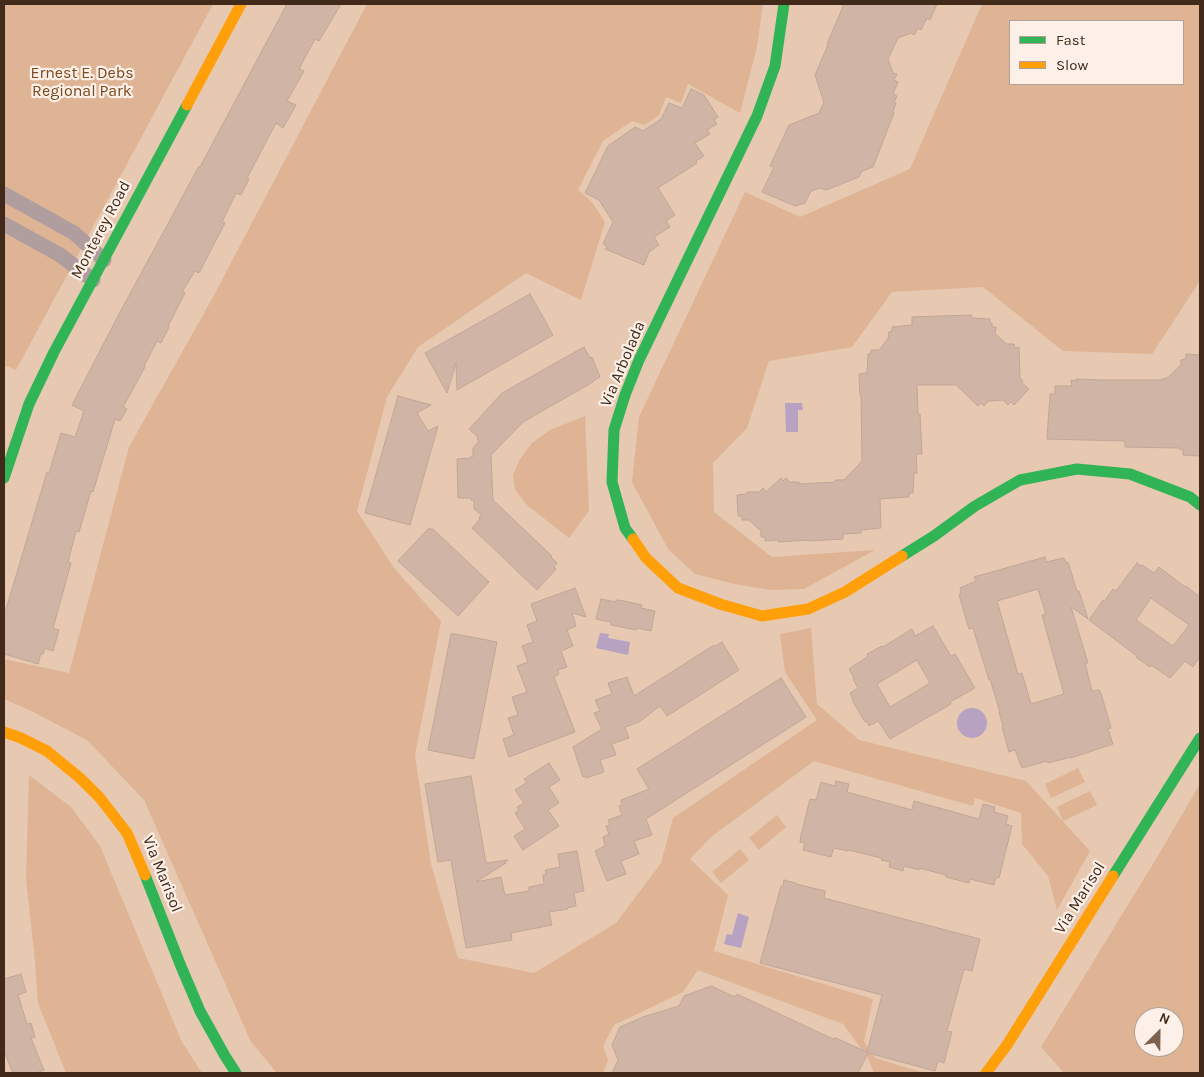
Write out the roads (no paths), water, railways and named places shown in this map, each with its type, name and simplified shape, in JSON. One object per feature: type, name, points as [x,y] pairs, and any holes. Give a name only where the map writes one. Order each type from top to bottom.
[{"type":"street","name":"Monterey Road","points":[[4,478],[29,404],[54,352],[241,4]]},
{"type":"street","name":"Via Arbolada","points":[[784,4],[775,66],[757,116],[640,360],[625,395],[614,430],[612,482],[625,528],[646,558],[678,588],[720,604],[762,616],[808,609],[845,592],[934,536],[975,506],[1020,480],[1076,468],[1130,474],[1190,497],[1200,505]]},
{"type":"street","points":[[4,194],[74,233],[104,260]]},
{"type":"street","points":[[4,224],[60,255],[93,280]]},
{"type":"street","name":"Via Marisol","points":[[4,732],[21,738],[59,760],[100,798],[127,833],[200,1011],[236,1073]]},
{"type":"street","name":"Via Marisol","points":[[986,1073],[1007,1045],[1200,738]]},
{"type":"park label","name":"Ernest E. Debs Regional Park","points":[[82,82]]}]
